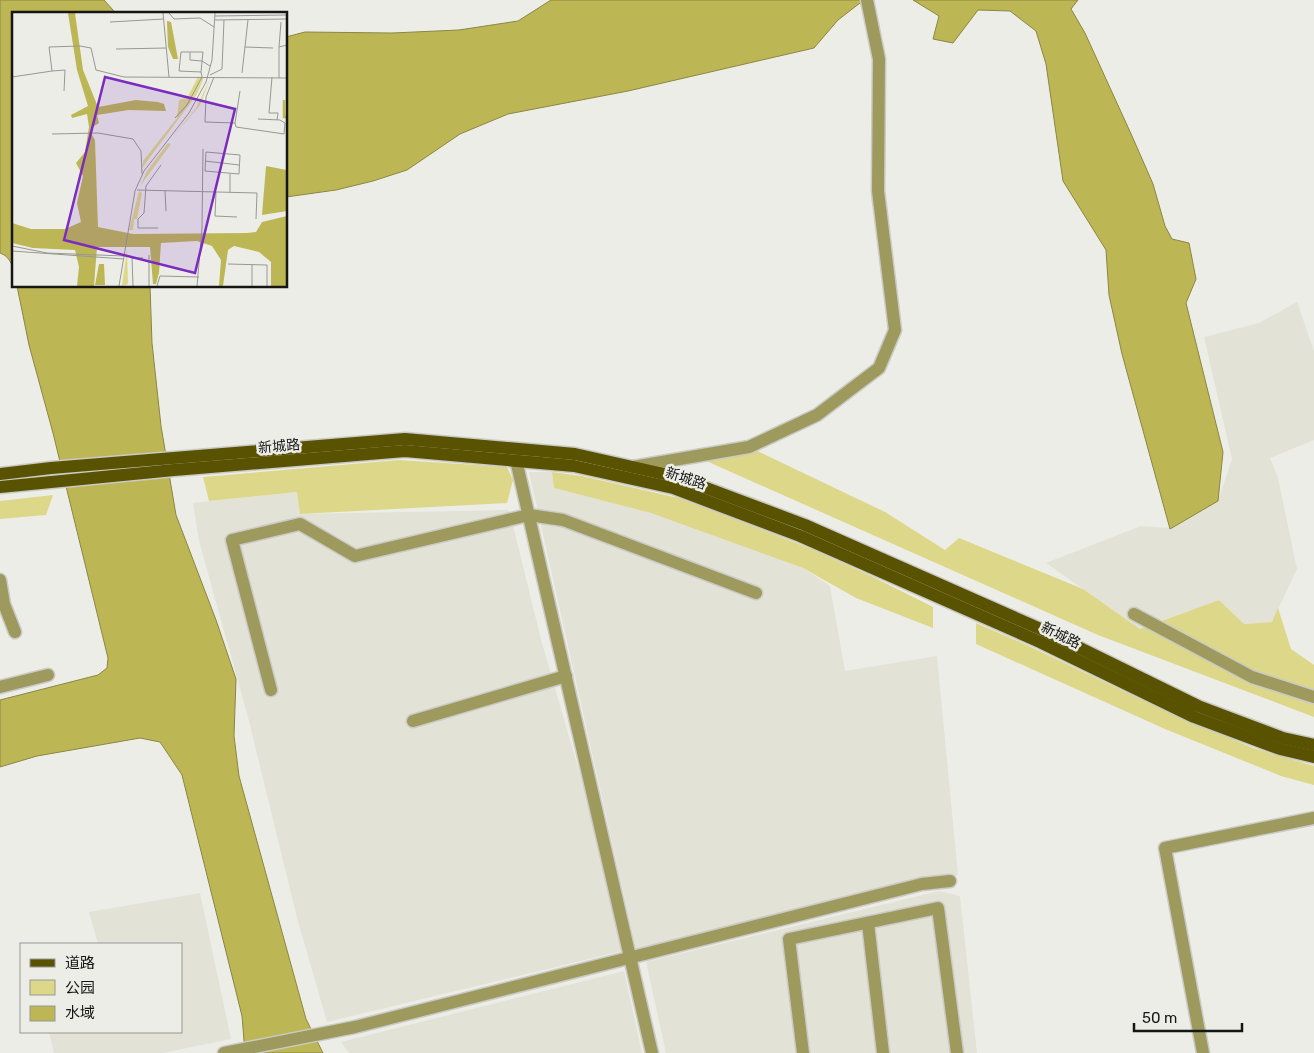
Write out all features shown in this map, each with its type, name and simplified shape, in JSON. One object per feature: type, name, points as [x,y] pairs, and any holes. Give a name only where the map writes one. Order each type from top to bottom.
[{"type":"main road","name":"新城路","points":[[0,487],[53,482],[175,464],[405,440],[575,454],[676,477],[805,525],[1045,632],[1198,706],[1283,738],[1314,745]]},
{"type":"main road","name":"新城路","points":[[0,474],[51,468],[175,464],[406,451],[574,466],[682,491],[800,536],[1040,642],[1194,717],[1280,748],[1314,757]]},
{"type":"street","points":[[633,467],[749,447],[817,415],[879,368],[895,330],[878,191],[879,59],[867,0]]},
{"type":"street","points":[[516,460],[652,1053]]},
{"type":"street","points":[[271,690],[232,540],[300,524],[356,556],[529,515],[563,520],[756,593]]},
{"type":"street","points":[[0,580],[4,604],[15,632]]},
{"type":"street","points":[[1134,614],[1252,677],[1314,697]]},
{"type":"street","points":[[0,687],[48,675]]},
{"type":"street","points":[[413,721],[566,676]]},
{"type":"street","points":[[1203,1053],[1165,848],[1314,818]]},
{"type":"street","points":[[224,1053],[354,1027],[922,884],[950,881]]},
{"type":"street","points":[[803,1053],[789,939],[938,908],[957,1053]]},
{"type":"street","points":[[868,922],[883,1053]]},
{"type":"shaded area","points":[[1297,302],[1314,351],[1314,440],[1270,458],[1278,478],[1297,569],[1272,622],[1244,624],[1219,600],[1140,629],[1046,563],[1141,526],[1170,528],[1218,501],[1232,459],[1204,337],[1259,323]]},
{"type":"shaded area","points":[[529,472],[552,472],[554,488],[651,513],[803,568],[830,586],[845,671],[937,656],[958,875],[865,891],[636,949]]},
{"type":"shaded area","points":[[297,492],[300,514],[509,510],[542,643],[600,844],[622,951],[327,1022],[297,918],[248,717],[199,541],[193,503]]},
{"type":"shaded area","points":[[939,891],[960,896],[977,1053],[666,1053],[646,962]]},
{"type":"shaded area","points":[[200,893],[231,1039],[163,1053],[54,1053],[49,1033],[182,1033],[182,943],[98,943],[89,912]]},
{"type":"shaded area","points":[[624,971],[642,1053],[349,1053],[341,1042]]},
{"type":"green space","points":[[749,447],[885,512],[945,550],[959,538],[1083,589],[1140,629],[1219,600],[1244,624],[1272,622],[1278,608],[1291,649],[1314,665],[1314,717],[1098,635],[695,456]]},
{"type":"green space","points":[[399,460],[507,467],[513,480],[507,503],[300,514],[297,492],[209,501],[203,477]]},
{"type":"green space","points":[[552,472],[582,476],[683,499],[814,550],[933,607],[933,628],[856,598],[803,568],[651,513],[554,488]]},
{"type":"green space","points":[[53,495],[46,515],[0,519],[0,501]]},
{"type":"green space","points":[[976,623],[1138,698],[1253,748],[1314,766],[1314,785],[1281,776],[1165,729],[976,644]]},
{"type":"water","points":[[0,0],[104,0],[114,12],[12,12],[12,266],[8,258],[0,253]]},
{"type":"water","points":[[551,0],[873,0],[860,3],[838,20],[814,48],[628,91],[508,114],[460,134],[407,170],[336,190],[288,197],[288,36],[305,32],[392,33],[459,30],[518,21]]},
{"type":"water","points":[[913,0],[1078,0],[1071,9],[1085,33],[1153,184],[1165,226],[1172,239],[1189,243],[1196,279],[1186,303],[1223,452],[1218,501],[1170,529],[1122,354],[1109,295],[1106,250],[1063,181],[1046,64],[1036,31],[1010,11],[978,10],[953,43],[933,39],[939,16]]},
{"type":"water","points":[[17,288],[150,288],[152,343],[161,426],[176,515],[236,679],[234,736],[239,776],[306,1019],[323,1053],[245,1053],[242,1016],[182,775],[160,742],[140,738],[37,756],[0,767],[0,700],[98,675],[107,668],[108,658],[53,433],[29,345]]}]
